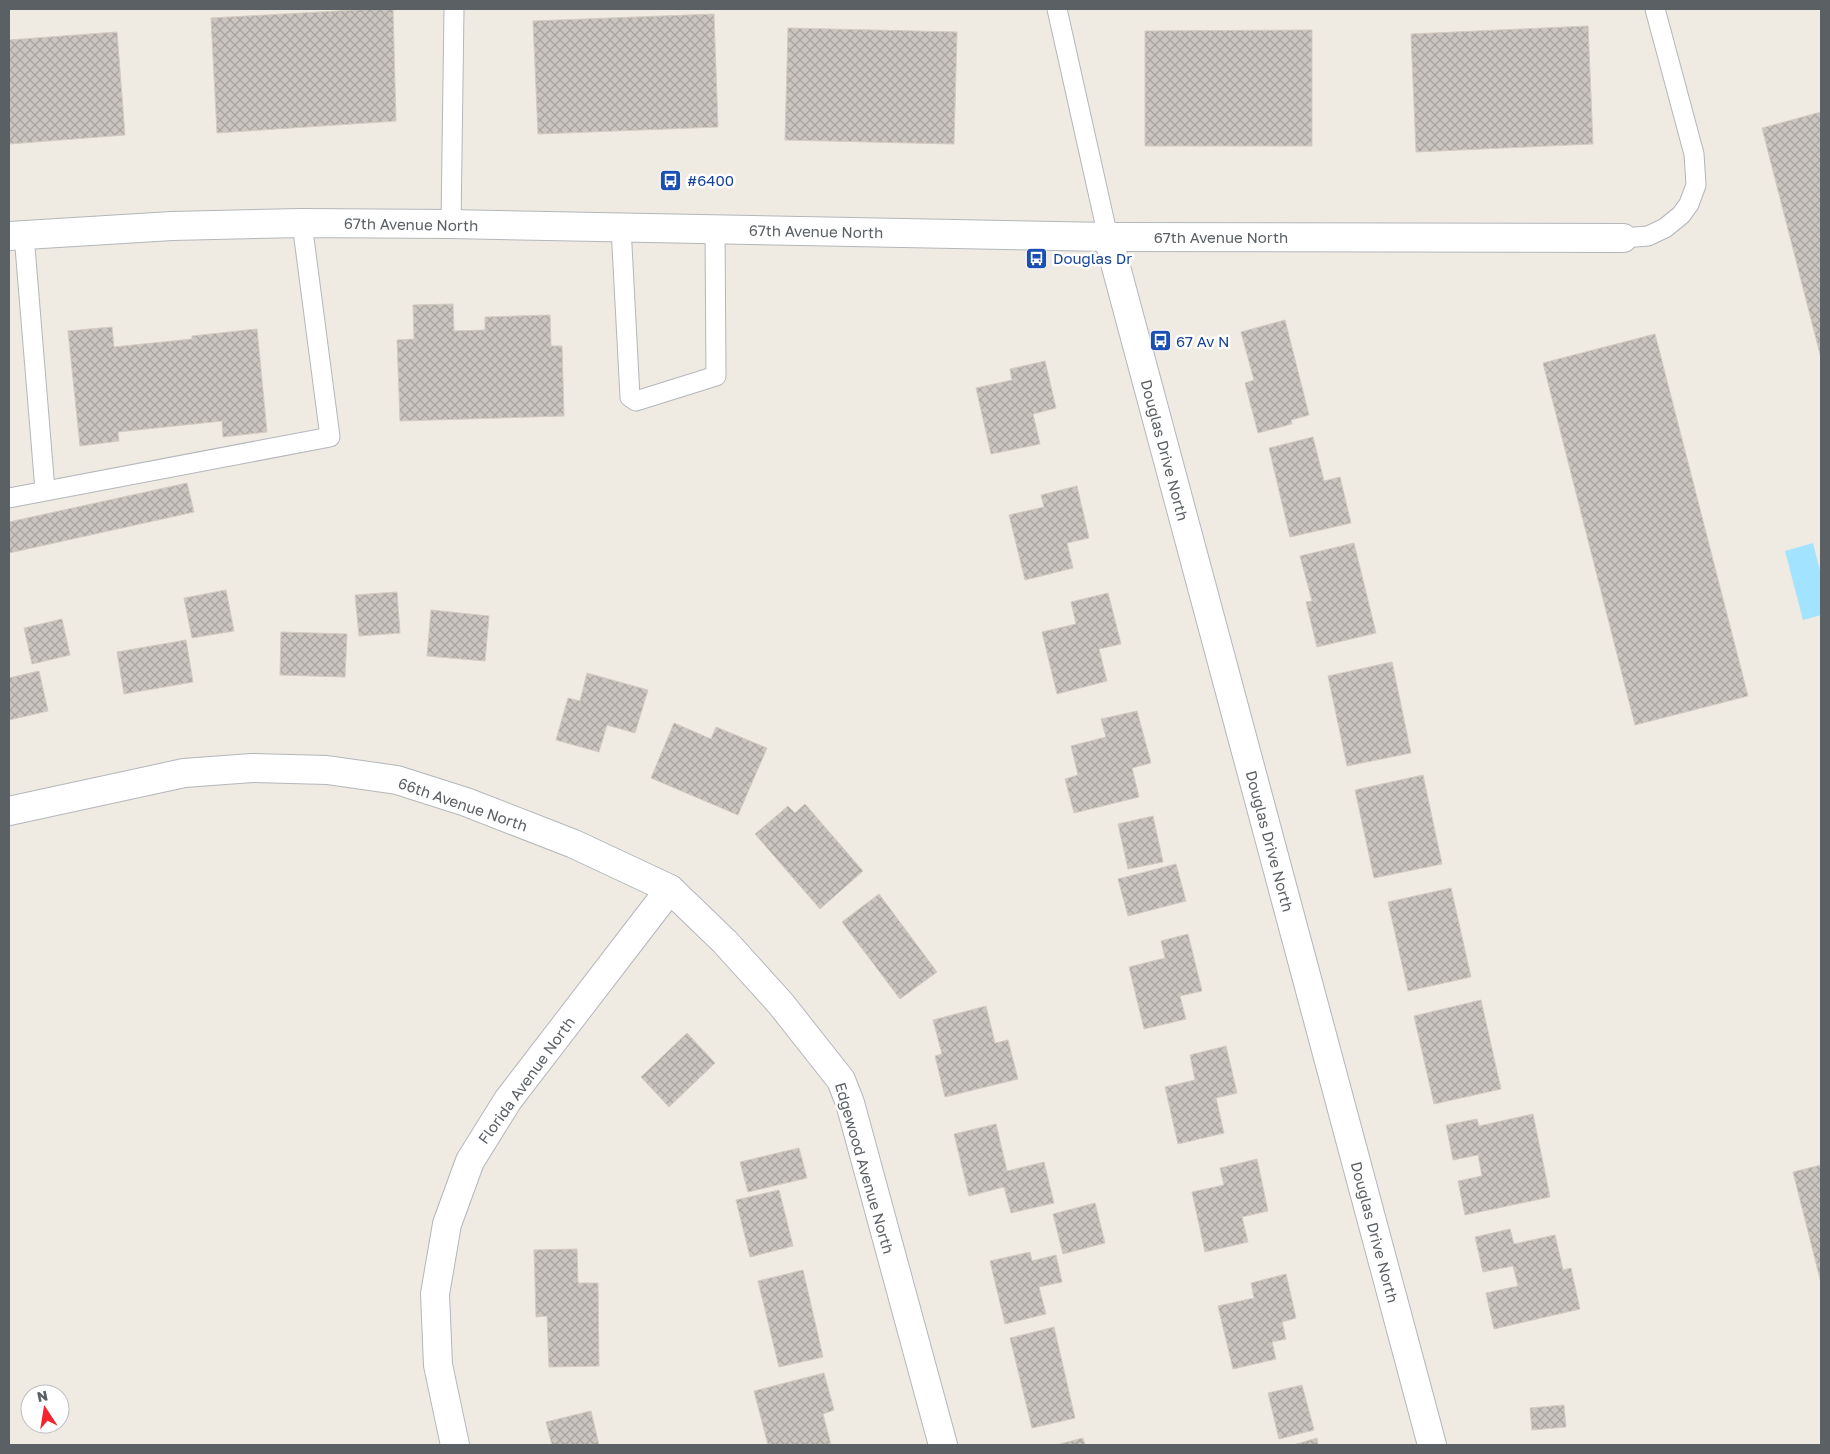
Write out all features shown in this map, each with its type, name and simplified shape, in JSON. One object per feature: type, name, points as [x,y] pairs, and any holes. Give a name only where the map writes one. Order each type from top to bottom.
[{"type":"street","name":"67th Avenue North","points":[[16,236],[172,226],[302,223],[451,224],[1108,237],[1623,238]]},
{"type":"street","name":"Douglas Drive North","points":[[1108,237],[1432,1445]]},
{"type":"street","name":"66th Avenue North","points":[[9,811],[184,774],[252,768],[327,770],[396,780],[466,802],[574,844],[670,888]]},
{"type":"street","name":"Florida Avenue North","points":[[455,1445],[438,1365],[435,1294],[447,1224],[470,1161],[508,1100],[670,888]]},
{"type":"street","name":"Edgewood Avenue North","points":[[670,888],[725,942],[781,1004],[841,1080],[850,1103],[943,1445]]},
{"type":"lane","points":[[451,224],[454,9]]},
{"type":"lane","points":[[1057,9],[1108,237]]},
{"type":"lane","points":[[1623,238],[1648,236],[1666,228],[1681,215],[1689,204],[1696,185],[1694,154],[1655,9]]},
{"type":"lane","points":[[9,498],[330,437],[302,223]]},
{"type":"lane","points":[[621,227],[630,397],[636,401],[716,376],[715,229]]},
{"type":"lane","points":[[16,236],[45,490]]},
{"type":"water","points":[[1813,543],[1821,575],[1821,615],[1803,620],[1785,551]]},
{"type":"building","points":[[393,9],[396,121],[217,133],[211,18]]},
{"type":"building","points":[[714,14],[718,127],[538,134],[533,21]]},
{"type":"building","points":[[1588,26],[1593,144],[1416,152],[1411,34]]},
{"type":"building","points":[[788,28],[957,32],[954,144],[785,140]]},
{"type":"building","points":[[1312,30],[1312,146],[1145,146],[1145,31]]},
{"type":"building","points":[[117,32],[125,135],[9,144],[9,40]]},
{"type":"building","points":[[1821,112],[1821,358],[1762,128]]},
{"type":"building","points":[[453,304],[454,331],[485,330],[485,317],[550,315],[551,346],[562,346],[564,416],[400,421],[397,340],[414,339],[413,305]]},
{"type":"building","points":[[1285,320],[1309,415],[1291,420],[1292,424],[1258,433],[1245,383],[1254,380],[1241,332]]},
{"type":"building","points":[[112,327],[114,347],[192,339],[192,336],[257,329],[267,432],[223,437],[222,421],[118,432],[119,441],[80,446],[68,331]]},
{"type":"building","points":[[1655,334],[1748,696],[1635,725],[1543,363]]},
{"type":"building","points":[[1045,361],[1056,408],[1033,414],[1040,444],[991,454],[976,388],[1012,380],[1010,369]]},
{"type":"building","points":[[1313,437],[1324,481],[1340,477],[1351,523],[1290,537],[1269,448]]},
{"type":"building","points":[[187,483],[194,512],[9,553],[9,522]]},
{"type":"building","points":[[1077,486],[1089,538],[1067,543],[1073,568],[1025,580],[1009,515],[1044,507],[1041,495]]},
{"type":"building","points":[[1354,543],[1376,633],[1317,647],[1306,602],[1312,601],[1300,556]]},
{"type":"building","points":[[226,590],[234,631],[192,638],[184,598]]},
{"type":"building","points":[[397,592],[400,633],[359,636],[355,595]]},
{"type":"building","points":[[1108,593],[1121,644],[1099,649],[1107,681],[1057,694],[1042,632],[1076,624],[1071,602]]},
{"type":"building","points":[[431,610],[489,616],[485,661],[427,656]]},
{"type":"building","points":[[62,619],[70,655],[32,664],[24,628]]},
{"type":"building","points":[[281,632],[347,634],[345,677],[280,675]]},
{"type":"building","points":[[186,640],[193,682],[124,694],[117,652]]},
{"type":"building","points":[[1392,662],[1411,753],[1347,766],[1328,676]]},
{"type":"building","points":[[39,671],[48,711],[9,720],[9,678]]},
{"type":"building","points":[[587,673],[648,690],[635,733],[607,725],[599,752],[556,740],[568,698],[580,701]]},
{"type":"building","points":[[1137,711],[1151,763],[1132,768],[1139,797],[1074,813],[1065,779],[1078,775],[1071,746],[1106,737],[1101,719]]},
{"type":"building","points":[[674,723],[711,739],[716,727],[767,748],[738,815],[651,778]]},
{"type":"building","points":[[1423,775],[1442,864],[1374,878],[1355,790]]},
{"type":"building","points":[[805,804],[863,871],[820,909],[755,834],[788,806],[795,813]]},
{"type":"building","points":[[1153,816],[1163,862],[1128,869],[1118,824]]},
{"type":"building","points":[[1176,864],[1186,901],[1128,916],[1118,879]]},
{"type":"building","points":[[1451,888],[1471,977],[1408,991],[1388,902]]},
{"type":"building","points":[[879,894],[937,972],[900,999],[842,922]]},
{"type":"building","points":[[1188,934],[1202,991],[1180,996],[1186,1019],[1144,1029],[1129,967],[1165,958],[1161,941]]},
{"type":"building","points":[[1481,1000],[1501,1089],[1434,1104],[1414,1016]]},
{"type":"building","points":[[986,1006],[995,1043],[1008,1040],[1018,1079],[945,1097],[935,1056],[942,1054],[933,1020]]},
{"type":"building","points":[[687,1033],[715,1063],[669,1107],[641,1077]]},
{"type":"building","points":[[1226,1046],[1237,1093],[1216,1098],[1224,1133],[1178,1144],[1165,1087],[1195,1080],[1190,1055]]},
{"type":"building","points":[[1533,1114],[1550,1197],[1465,1215],[1458,1181],[1482,1176],[1478,1155],[1453,1160],[1446,1125],[1477,1119],[1479,1126]]},
{"type":"building","points":[[996,1124],[1007,1171],[1044,1162],[1054,1203],[1011,1213],[1004,1187],[969,1196],[954,1134]]},
{"type":"building","points":[[799,1148],[807,1178],[748,1192],[740,1162]]},
{"type":"building","points":[[1257,1159],[1268,1211],[1242,1217],[1248,1242],[1205,1252],[1192,1192],[1224,1185],[1220,1168]]},
{"type":"building","points":[[1821,1165],[1821,1283],[1793,1172]]},
{"type":"building","points":[[779,1190],[793,1246],[750,1257],[736,1200]]},
{"type":"building","points":[[1095,1203],[1105,1243],[1063,1254],[1053,1214]]},
{"type":"building","points":[[1510,1229],[1514,1244],[1555,1235],[1563,1270],[1571,1268],[1580,1309],[1494,1329],[1486,1293],[1518,1286],[1513,1266],[1483,1272],[1475,1237]]},
{"type":"building","points":[[577,1249],[578,1283],[598,1283],[599,1366],[549,1367],[547,1316],[536,1317],[534,1250]]},
{"type":"building","points":[[1030,1252],[1032,1261],[1056,1255],[1062,1282],[1039,1287],[1046,1314],[1005,1324],[990,1261]]},
{"type":"building","points":[[803,1270],[823,1357],[779,1367],[758,1281]]},
{"type":"building","points":[[1286,1274],[1296,1318],[1282,1322],[1286,1339],[1272,1342],[1276,1359],[1233,1369],[1218,1306],[1254,1298],[1251,1283]]},
{"type":"building","points":[[1054,1327],[1075,1418],[1032,1428],[1010,1338]]},
{"type":"building","points":[[824,1373],[834,1410],[823,1414],[831,1445],[768,1445],[754,1391]]},
{"type":"building","points":[[1302,1385],[1314,1430],[1279,1439],[1268,1393]]},
{"type":"building","points":[[1564,1405],[1566,1427],[1532,1430],[1530,1408]]},
{"type":"building","points":[[591,1411],[599,1445],[552,1445],[546,1422]]},
{"type":"building","points":[[1083,1438],[1085,1445],[1056,1445]]},
{"type":"building","points":[[1317,1438],[1318,1445],[1293,1445]]},
{"type":"place","name":"#6400","points":[[671,180]]},
{"type":"place","name":"Douglas Dr","points":[[1037,258]]},
{"type":"place","name":"67 Av N","points":[[1160,341]]}]
